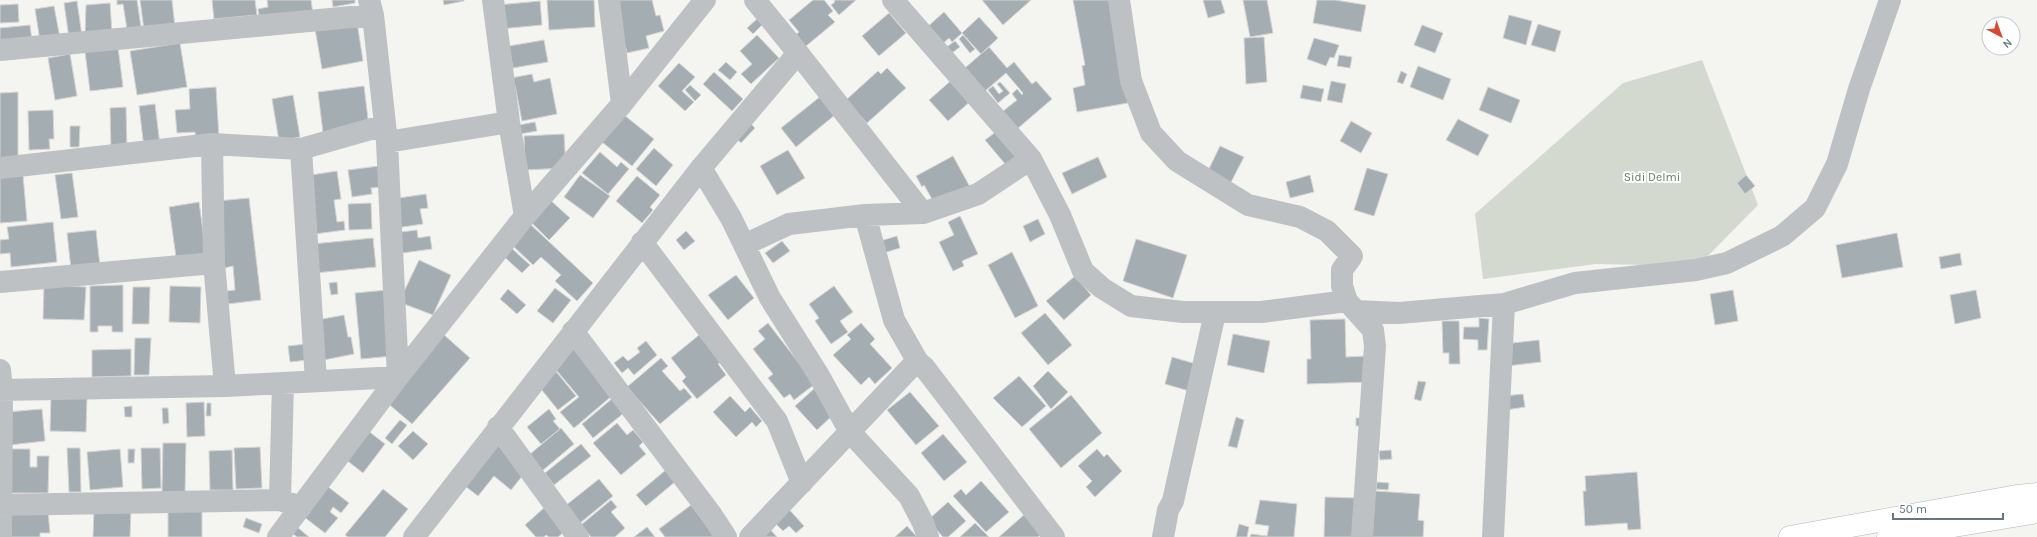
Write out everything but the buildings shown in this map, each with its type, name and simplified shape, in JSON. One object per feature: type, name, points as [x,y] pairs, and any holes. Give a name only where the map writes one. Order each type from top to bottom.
[{"type":"highway","points":[[1790,537],[2017,496],[2037,494]]},
{"type":"highway","points":[[1888,537],[2037,512]]},
{"type":"street","points":[[493,0],[509,122],[524,216]]},
{"type":"street","points":[[608,0],[622,104]]},
{"type":"street","points":[[278,537],[398,377],[524,216],[622,104],[705,0]]},
{"type":"street","points":[[755,0],[923,213]]},
{"type":"street","points":[[893,0],[1031,159],[1060,215],[1083,271],[1102,288],[1131,306],[1183,312],[1215,313],[1260,312],[1352,306],[1399,313],[1504,304],[1575,283],[1696,270],[1727,263],[1782,236],[1814,208],[1837,164],[1859,89],[1890,0]]},
{"type":"street","points":[[1119,0],[1131,81],[1151,133],[1177,161],[1248,205],[1300,218],[1328,231],[1352,256],[1342,270],[1342,286],[1352,306],[1373,330],[1375,346],[1362,537]]},
{"type":"street","points":[[0,50],[371,7],[386,134],[398,377]]},
{"type":"street","points":[[414,537],[642,242],[701,168],[798,53]]},
{"type":"street","points":[[0,168],[212,144],[301,149],[386,134],[509,122]]},
{"type":"street","points":[[212,144],[214,263],[224,386]]},
{"type":"street","points":[[301,149],[316,382]]},
{"type":"street","points":[[744,244],[789,224],[865,215],[923,213],[978,194],[1031,159]]},
{"type":"street","points":[[701,168],[744,244],[770,298],[818,374],[850,432],[909,496],[923,523],[928,537]]},
{"type":"street","points":[[865,215],[894,320],[918,362],[924,367],[1054,537]]},
{"type":"street","points":[[642,242],[777,422],[802,483]]},
{"type":"street","points":[[0,282],[214,263]]},
{"type":"street","points":[[1493,537],[1504,304]]},
{"type":"street","points":[[1163,537],[1168,510],[1173,502],[1215,313]]},
{"type":"street","points":[[573,331],[711,514],[726,537]]},
{"type":"street","points":[[750,537],[918,362]]},
{"type":"street","points":[[1,537],[1,384],[224,386],[398,377]]},
{"type":"street","points":[[280,500],[283,383]]},
{"type":"street","points":[[498,427],[578,537]]},
{"type":"street","points":[[1,505],[280,500],[301,506]]},
{"type":"green space","name":"Sidi Delmi","points":[[1702,60],[1758,205],[1698,266],[1596,264],[1483,279],[1475,214],[1623,83]]}]
